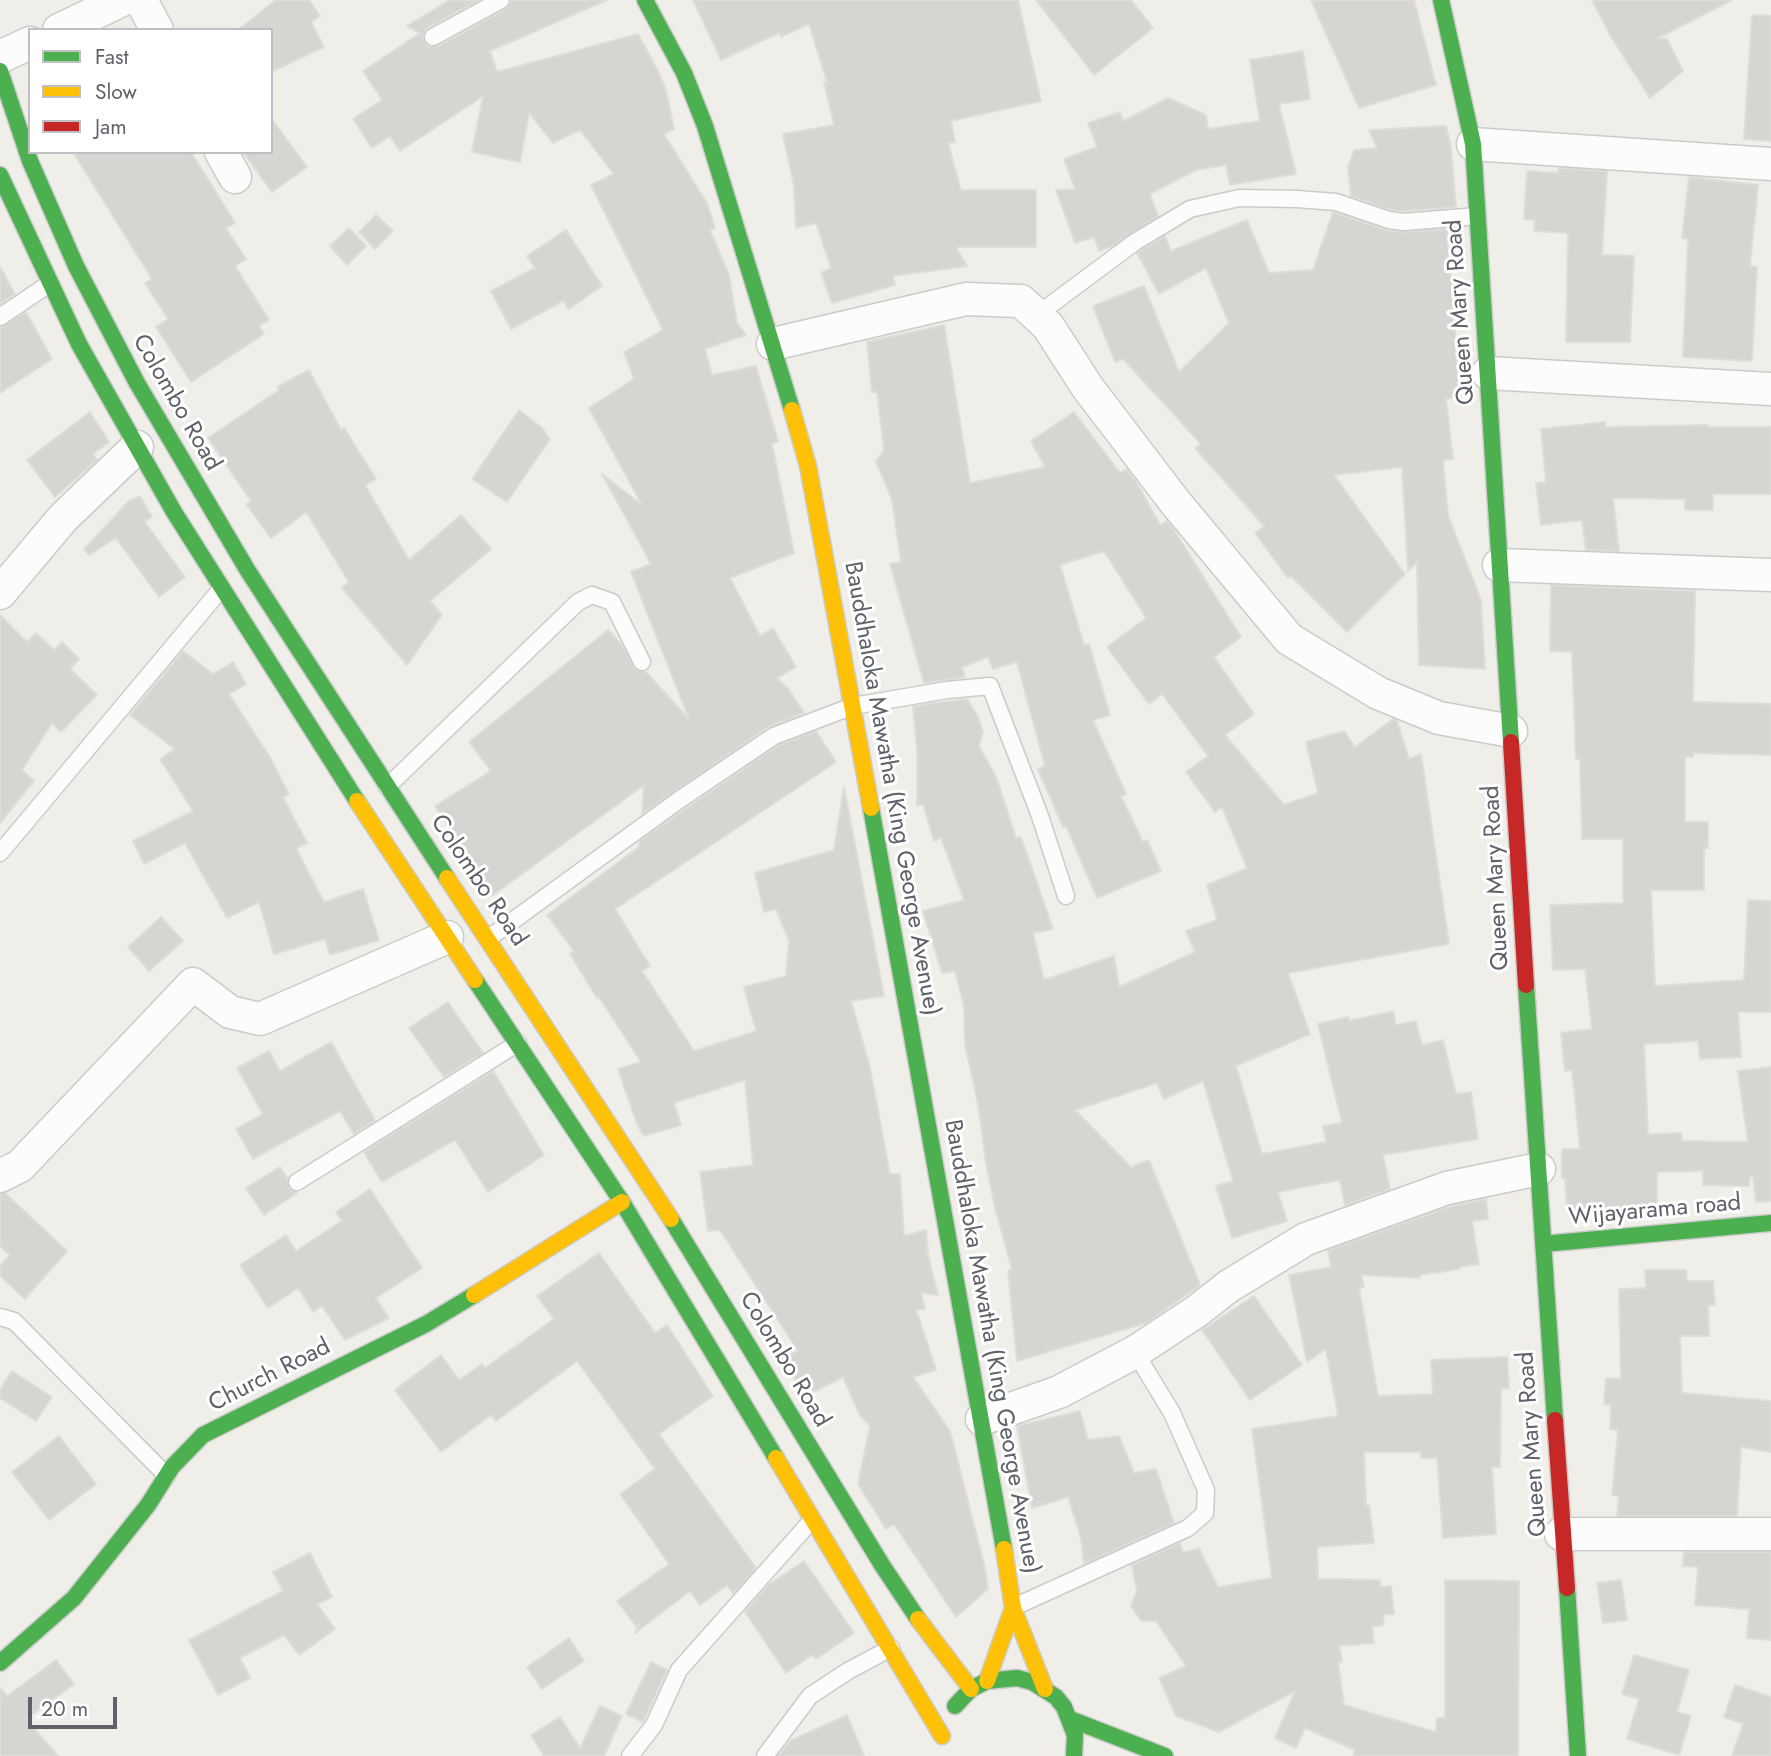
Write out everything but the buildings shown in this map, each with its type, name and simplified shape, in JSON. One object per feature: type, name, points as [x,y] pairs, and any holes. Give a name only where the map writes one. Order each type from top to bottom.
[{"type":"main road","name":"Bauddhaloka Mawatha (King George Avenue)","points":[[645,0],[684,73],[705,126],[808,466],[982,1419],[1013,1608],[1045,1689]]},
{"type":"main road","name":"Queen Mary Road","points":[[1441,0],[1473,144],[1527,1007],[1578,1756]]},
{"type":"main road","name":"Colombo Road","points":[[0,71],[30,162],[49,209],[108,330],[164,431],[248,571],[387,787],[650,1184],[874,1553],[929,1634],[971,1689]]},
{"type":"main road","points":[[0,175],[79,344],[221,589],[622,1202],[942,1736]]},
{"type":"main road","points":[[137,447],[164,431]]},
{"type":"main road","points":[[447,937],[476,919]]},
{"type":"main road","name":"Church Road","points":[[0,1663],[74,1598],[148,1505],[172,1467],[204,1435],[426,1324],[526,1264],[650,1184]]},
{"type":"main road","name":"Wijayarama road","points":[[1543,1244],[1771,1223]]},
{"type":"main road","name":"Bauddhaloka Mawatha (King George Avenue)","points":[[987,1681],[1013,1608]]},
{"type":"main road","points":[[943,1753],[942,1736],[952,1710],[971,1689],[987,1681],[1017,1678],[1045,1689],[1056,1697],[1070,1719],[1075,1735],[1074,1756]]},
{"type":"main road","points":[[1070,1719],[1165,1756]]},
{"type":"street","points":[[63,28],[122,0]]},
{"type":"street","points":[[141,0],[156,28]]},
{"type":"street","points":[[0,58],[28,44]]},
{"type":"street","points":[[1473,144],[1771,164]]},
{"type":"street","points":[[773,344],[966,299],[1021,301],[1048,326],[1088,387],[1175,502],[1289,639],[1378,693],[1439,718],[1511,731]]},
{"type":"street","points":[[1488,373],[1771,389]]},
{"type":"street","points":[[0,593],[63,518],[137,447]]},
{"type":"street","points":[[1499,565],[1771,575]]},
{"type":"street","points":[[0,1176],[20,1166],[193,984],[230,1012],[260,1019],[447,937]]},
{"type":"street","points":[[982,1419],[1059,1392],[1135,1352],[1229,1286],[1306,1239],[1447,1188],[1539,1169]]},
{"type":"street","points":[[1562,1534],[1771,1534]]},
{"type":"lane","points":[[433,37],[501,0]]},
{"type":"lane","points":[[1037,315],[1165,222],[1202,206],[1239,198],[1297,199],[1336,202],[1397,221],[1477,216]]},
{"type":"lane","points":[[0,317],[49,284]]},
{"type":"lane","points":[[0,853],[221,589]]},
{"type":"lane","points":[[387,787],[578,602],[592,595],[612,602],[642,662]]},
{"type":"lane","points":[[489,938],[774,736],[853,706],[947,690],[990,687],[1040,816],[1066,895]]},
{"type":"lane","points":[[297,1182],[518,1043]]},
{"type":"lane","points":[[0,1317],[14,1321],[167,1476]]},
{"type":"lane","points":[[1013,1608],[1188,1528],[1205,1513],[1206,1490],[1172,1413],[1135,1352]]},
{"type":"lane","points":[[630,1756],[654,1725],[679,1670],[812,1520]]},
{"type":"lane","points":[[765,1756],[810,1696],[848,1671],[891,1648]]},
{"type":"traffic: fast","points":[[645,0],[684,73],[705,126],[792,410]]},
{"type":"traffic: fast","points":[[1441,0],[1473,144],[1511,742]]},
{"type":"traffic: fast","points":[[0,71],[30,161],[76,266],[137,383],[248,571],[447,878]]},
{"type":"traffic: fast","points":[[0,175],[79,344],[174,512],[357,801]]},
{"type":"traffic: fast","points":[[871,808],[1004,1549]]},
{"type":"traffic: fast","points":[[475,980],[622,1202],[776,1458]]},
{"type":"traffic: fast","points":[[1526,985],[1555,1420]]},
{"type":"traffic: fast","points":[[671,1219],[882,1565],[918,1619]]},
{"type":"traffic: fast","points":[[1543,1244],[1771,1223]]},
{"type":"traffic: fast","points":[[0,1663],[74,1598],[148,1505],[172,1467],[203,1435],[426,1324],[474,1295]]},
{"type":"traffic: fast","points":[[1567,1588],[1578,1756]]},
{"type":"traffic: fast","points":[[955,1706],[971,1689],[987,1681],[1017,1678],[1032,1682],[1056,1697],[1064,1707],[1075,1735],[1074,1756]]},
{"type":"traffic: fast","points":[[1070,1719],[1165,1756]]},
{"type":"traffic: slow","points":[[792,410],[808,466],[871,808]]},
{"type":"traffic: slow","points":[[357,801],[475,980]]},
{"type":"traffic: slow","points":[[447,878],[671,1219]]},
{"type":"traffic: slow","points":[[474,1295],[622,1202]]},
{"type":"traffic: slow","points":[[776,1458],[942,1736]]},
{"type":"traffic: slow","points":[[1004,1549],[1013,1608],[1045,1689]]},
{"type":"traffic: slow","points":[[987,1681],[1013,1608]]},
{"type":"traffic: slow","points":[[918,1619],[971,1689]]},
{"type":"traffic: jam","points":[[1511,742],[1526,985]]},
{"type":"traffic: jam","points":[[1555,1420],[1567,1588]]}]
